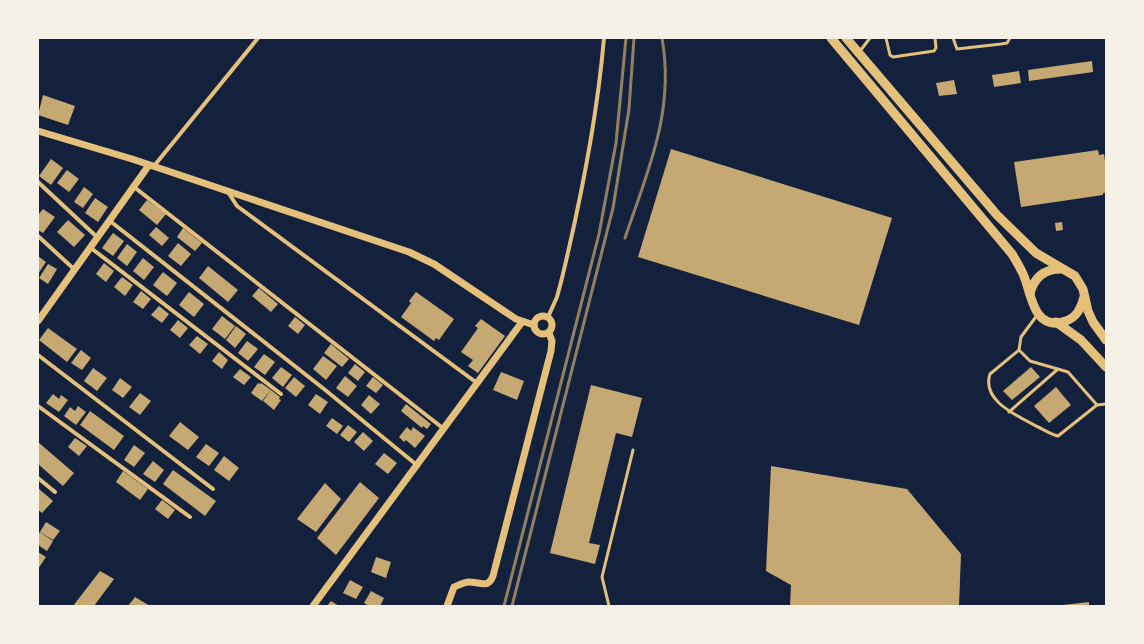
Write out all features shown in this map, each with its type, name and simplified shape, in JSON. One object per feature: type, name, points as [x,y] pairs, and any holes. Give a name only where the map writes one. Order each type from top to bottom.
[{"type":"main road","points":[[831,38],[1008,248],[1021,268],[1033,308],[1038,314],[1046,320],[1056,322],[1072,318],[1082,305],[1084,297]]},
{"type":"main road","points":[[846,38],[997,215],[1036,253],[1075,276],[1083,290],[1093,322],[1106,340]]},
{"type":"main road","points":[[1030,295],[1036,278],[1044,272],[1052,269],[1061,269]]},
{"type":"main road","points":[[1056,322],[1080,340],[1106,367]]},
{"type":"street","points":[[38,322],[134,187],[258,38]]},
{"type":"street","points":[[548,317],[557,298],[583,182],[598,95],[604,38]]},
{"type":"street","points":[[38,131],[152,166],[422,258],[522,322],[534,325]]},
{"type":"street","points":[[38,182],[98,238]]},
{"type":"street","points":[[134,187],[444,430]]},
{"type":"street","points":[[227,191],[237,206],[477,383]]},
{"type":"street","points":[[110,221],[324,389],[418,466]]},
{"type":"street","points":[[38,236],[75,270]]},
{"type":"street","points":[[91,248],[281,394]]},
{"type":"street","points":[[540,316],[548,317],[553,325],[549,333],[543,335],[537,333],[534,325],[536,320],[540,316]]},
{"type":"street","points":[[313,606],[418,466],[522,322]]},
{"type":"street","points":[[447,606],[454,587],[467,582],[490,583],[493,576],[551,351],[552,341],[549,333]]},
{"type":"street","points":[[38,355],[213,489]]},
{"type":"street","points":[[38,406],[190,517]]},
{"type":"street","points":[[38,478],[55,492]]},
{"type":"lane","points":[[858,52],[870,38]]},
{"type":"lane","points":[[886,38],[890,55],[893,57],[934,50],[936,48],[935,38]]},
{"type":"lane","points":[[953,38],[957,50],[1007,43],[1010,38]]},
{"type":"lane","points":[[1038,314],[1021,337],[1019,350],[990,374],[988,378],[989,388],[993,396],[1009,412],[1058,436],[1097,405],[1106,404]]},
{"type":"lane","points":[[1019,350],[1030,361],[1068,372],[1097,405]]},
{"type":"lane","points":[[1009,412],[1058,369]]},
{"type":"lane","points":[[609,606],[602,577],[633,450]]},
{"type":"building","points":[[1092,61],[1093,72],[1029,81],[1028,70]]},
{"type":"building","points":[[1019,71],[1021,83],[994,87],[992,75]]},
{"type":"building","points":[[954,80],[957,94],[939,96],[936,83]]},
{"type":"building","points":[[43,95],[75,106],[68,125],[38,115]]},
{"type":"building","points":[[671,149],[892,218],[859,325],[638,257]]},
{"type":"building","points":[[1098,150],[1099,155],[1104,154],[1106,166],[1106,193],[1103,193],[1103,195],[1021,207],[1014,162]]},
{"type":"building","points":[[51,159],[63,168],[51,185],[39,176]]},
{"type":"building","points":[[67,170],[79,179],[69,192],[57,183]]},
{"type":"building","points":[[84,187],[93,194],[83,208],[74,202]]},
{"type":"building","points":[[95,198],[108,207],[98,222],[85,213]]},
{"type":"building","points":[[147,200],[166,214],[157,225],[139,210]]},
{"type":"building","points":[[43,209],[55,217],[43,233],[38,230],[38,215]]},
{"type":"building","points":[[68,220],[85,235],[74,247],[57,232]]},
{"type":"building","points":[[1062,222],[1063,230],[1056,231],[1055,223]]},
{"type":"building","points":[[156,227],[169,238],[162,246],[149,235]]},
{"type":"building","points":[[183,228],[202,243],[195,251],[177,237]]},
{"type":"building","points":[[113,233],[124,241],[113,256],[102,248]]},
{"type":"building","points":[[178,243],[191,254],[181,266],[168,256]]},
{"type":"building","points":[[127,244],[137,252],[127,266],[117,258]]},
{"type":"building","points":[[38,256],[46,262],[38,274]]},
{"type":"building","points":[[143,258],[154,267],[144,280],[133,271]]},
{"type":"building","points":[[104,263],[114,271],[106,282],[96,274]]},
{"type":"building","points":[[48,264],[57,269],[48,284],[39,278]]},
{"type":"building","points":[[208,266],[238,290],[228,302],[199,278]]},
{"type":"building","points":[[163,272],[177,283],[167,296],[153,285]]},
{"type":"building","points":[[122,277],[133,285],[125,296],[114,287]]},
{"type":"building","points":[[259,288],[278,304],[271,312],[252,296]]},
{"type":"building","points":[[141,291],[151,299],[143,309],[133,302]]},
{"type":"building","points":[[189,292],[204,304],[194,317],[179,305]]},
{"type":"building","points":[[416,292],[454,319],[439,340],[436,338],[434,341],[401,317],[411,303],[409,301]]},
{"type":"building","points":[[159,306],[169,314],[162,323],[151,315]]},
{"type":"building","points":[[222,316],[235,326],[225,339],[212,329]]},
{"type":"building","points":[[295,317],[305,325],[298,334],[288,326]]},
{"type":"building","points":[[481,319],[505,336],[478,373],[468,366],[473,360],[461,352],[478,328],[475,326]]},
{"type":"building","points":[[178,320],[188,328],[180,338],[170,330]]},
{"type":"building","points":[[236,326],[246,334],[235,348],[226,340]]},
{"type":"building","points":[[48,328],[77,349],[67,362],[39,340]]},
{"type":"building","points":[[197,336],[208,344],[200,354],[189,345]]},
{"type":"building","points":[[247,341],[258,349],[248,361],[238,353]]},
{"type":"building","points":[[331,344],[349,359],[342,367],[324,353]]},
{"type":"building","points":[[81,350],[91,358],[82,370],[71,363]]},
{"type":"building","points":[[219,352],[228,360],[222,369],[212,361]]},
{"type":"building","points":[[264,354],[275,362],[265,375],[254,367]]},
{"type":"building","points":[[323,356],[337,366],[326,380],[313,369]]},
{"type":"building","points":[[355,364],[365,372],[358,381],[348,373]]},
{"type":"building","points":[[281,367],[292,375],[283,387],[272,378]]},
{"type":"building","points":[[1031,367],[1040,377],[1012,400],[1003,391]]},
{"type":"building","points":[[93,368],[107,378],[97,391],[84,381]]},
{"type":"building","points":[[240,369],[251,377],[244,385],[233,377]]},
{"type":"building","points":[[501,372],[524,381],[517,400],[493,390]]},
{"type":"building","points":[[345,376],[357,386],[348,397],[336,388]]},
{"type":"building","points":[[294,377],[305,386],[296,397],[285,388]]},
{"type":"building","points":[[373,377],[383,385],[376,393],[366,386]]},
{"type":"building","points":[[120,378],[132,387],[123,398],[112,390]]},
{"type":"building","points":[[258,383],[261,383],[271,390],[262,401],[251,393]]},
{"type":"building","points":[[591,385],[642,398],[632,437],[616,433],[589,543],[600,545],[595,564],[550,553]]},
{"type":"building","points":[[1056,387],[1071,405],[1049,423],[1034,406]]},
{"type":"building","points":[[271,390],[280,397],[279,399],[281,400],[274,410],[263,401]]},
{"type":"building","points":[[140,393],[151,401],[140,415],[129,407]]},
{"type":"building","points":[[53,394],[59,399],[61,395],[68,400],[59,412],[46,403]]},
{"type":"building","points":[[316,394],[328,402],[320,414],[308,405]]},
{"type":"building","points":[[369,395],[380,404],[371,414],[361,405]]},
{"type":"building","points":[[406,404],[431,424],[427,429],[423,426],[422,428],[401,411]]},
{"type":"building","points":[[78,406],[86,412],[76,425],[64,416],[70,407],[75,411]]},
{"type":"building","points":[[90,411],[124,436],[114,450],[80,425]]},
{"type":"building","points":[[332,418],[343,426],[337,434],[326,426]]},
{"type":"building","points":[[180,422],[199,437],[188,450],[169,436]]},
{"type":"building","points":[[348,425],[357,432],[349,442],[340,435]]},
{"type":"building","points":[[407,427],[411,431],[413,427],[425,436],[415,448],[406,440],[404,442],[399,437]]},
{"type":"building","points":[[363,432],[373,441],[364,451],[354,442]]},
{"type":"building","points":[[75,438],[87,446],[79,456],[68,447]]},
{"type":"building","points":[[38,442],[74,473],[63,486],[38,464]]},
{"type":"building","points":[[206,444],[219,453],[209,466],[196,457]]},
{"type":"building","points":[[134,445],[145,453],[134,467],[124,460]]},
{"type":"building","points":[[384,453],[397,463],[388,474],[375,464]]},
{"type":"building","points":[[224,456],[239,468],[229,481],[214,470]]},
{"type":"building","points":[[153,461],[164,470],[155,482],[143,474]]},
{"type":"building","points":[[771,466],[907,489],[961,554],[959,606],[790,606],[791,585],[766,571]]},
{"type":"building","points":[[173,470],[216,501],[205,516],[163,484]]},
{"type":"building","points":[[123,471],[148,489],[140,500],[116,482]]},
{"type":"building","points":[[360,482],[379,498],[336,555],[317,538]]},
{"type":"building","points":[[325,483],[341,499],[316,532],[297,519]]},
{"type":"building","points":[[38,488],[53,501],[42,513],[38,510]]},
{"type":"building","points":[[162,500],[175,510],[168,519],[155,509]]},
{"type":"building","points":[[46,522],[60,531],[53,540],[40,532]]},
{"type":"building","points":[[40,532],[53,541],[47,551],[38,545],[38,535]]},
{"type":"building","points":[[38,552],[46,557],[38,569]]},
{"type":"building","points":[[376,557],[391,562],[386,578],[371,572]]},
{"type":"building","points":[[100,571],[114,579],[94,606],[73,606]]},
{"type":"building","points":[[350,580],[363,587],[356,599],[343,593]]},
{"type":"building","points":[[371,591],[384,598],[380,606],[369,606],[364,603]]},
{"type":"building","points":[[135,597],[150,606],[128,606]]},
{"type":"building","points":[[331,601],[339,606],[327,606]]},
{"type":"building","points":[[1089,602],[1089,606],[1063,606],[1063,605]]},
{"type":"railway","points":[[504,606],[599,234],[616,143],[626,38]]},
{"type":"railway","points":[[512,606],[613,208],[629,109],[634,38]]},
{"type":"railway","points":[[625,238],[650,164],[662,115],[665,90],[665,65],[662,38]]}]
